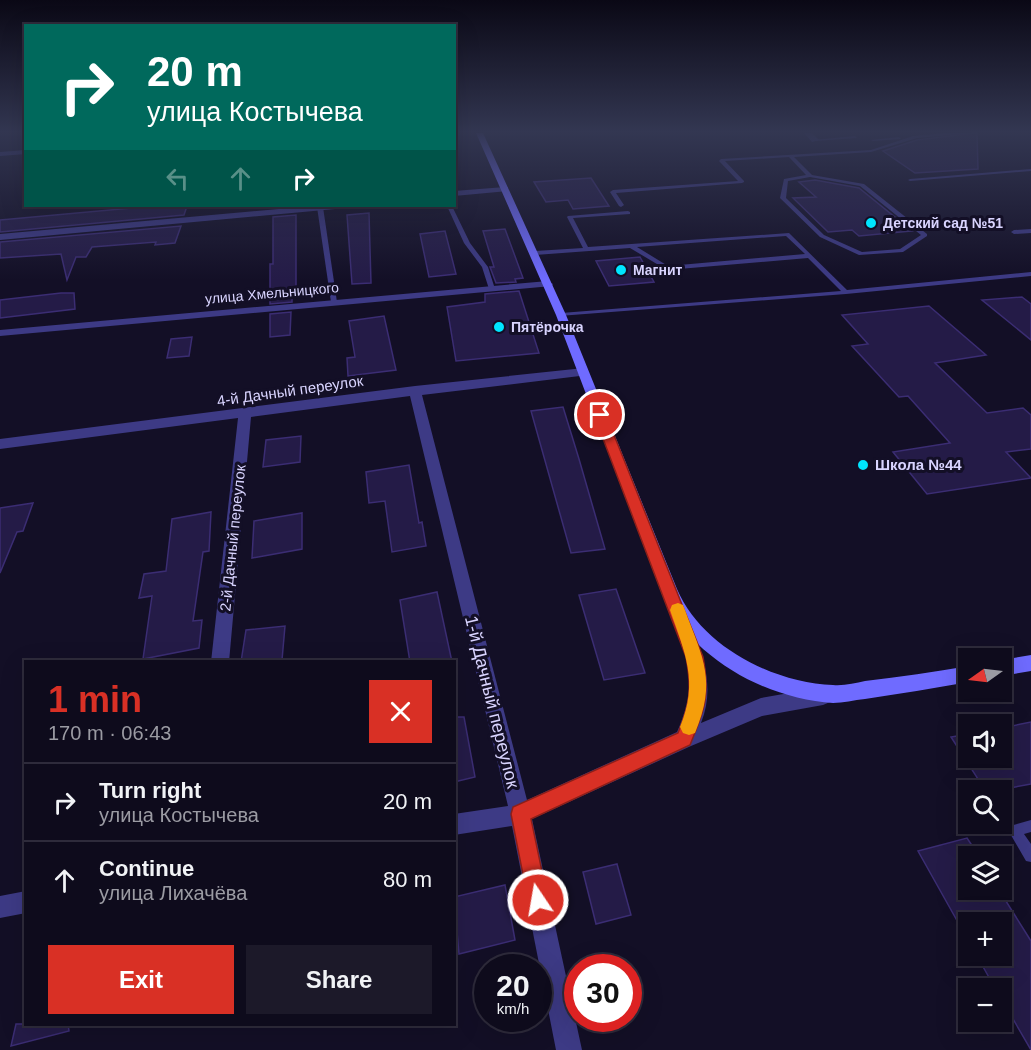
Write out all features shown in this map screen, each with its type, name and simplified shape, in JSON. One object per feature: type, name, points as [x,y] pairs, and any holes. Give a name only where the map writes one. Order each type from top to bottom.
[{"type":"main road","points":[[502,182],[561,315],[675,603],[694,628],[717,650],[744,668],[797,688],[834,694],[958,676]]},
{"type":"main road","points":[[1012,666],[1031,663]]},
{"type":"street","points":[[456,194],[505,189]]},
{"type":"street","points":[[0,237],[321,207]]},
{"type":"street","name":"улица Хмельницкого","points":[[0,333],[548,284]]},
{"type":"street","name":"4-й Дачный переулок","points":[[0,444],[245,415],[415,390],[584,372]]},
{"type":"street","name":"1-й Дачный переулок","points":[[415,390],[520,814],[569,1050]]},
{"type":"street","name":"2-й Дачный переулок","points":[[220,660],[245,415]]},
{"type":"street","points":[[675,603],[694,657],[699,683],[697,707],[684,739]]},
{"type":"street","points":[[456,825],[520,814],[684,739],[761,707],[834,694]]},
{"type":"street","points":[[0,907],[24,902]]},
{"type":"lane","points":[[621,205],[613,192],[742,182]]},
{"type":"lane","points":[[786,182],[783,198],[822,236],[861,254],[900,251],[925,235],[862,185],[845,182]]},
{"type":"lane","points":[[321,207],[334,302]]},
{"type":"lane","points":[[449,207],[467,243],[485,267],[492,289]]},
{"type":"lane","points":[[586,249],[570,217],[628,213]]},
{"type":"lane","points":[[1014,232],[1031,231]]},
{"type":"lane","points":[[535,253],[787,234],[846,292]]},
{"type":"lane","points":[[631,246],[667,268],[807,256]]},
{"type":"lane","points":[[561,315],[846,292],[1031,274]]},
{"type":"lane","points":[[1031,826],[1014,830],[1031,856]]},
{"type":"building","points":[[534,182],[594,182],[609,206],[573,209],[568,200],[546,202]]},
{"type":"building","points":[[799,182],[826,182],[859,188],[912,231],[859,236],[852,230],[828,232],[793,198],[816,197]]},
{"type":"building","points":[[143,207],[187,207],[184,215],[0,232],[0,220]]},
{"type":"building","points":[[369,213],[371,283],[352,284],[347,215]]},
{"type":"building","points":[[296,215],[296,291],[292,292],[292,302],[270,304],[273,217]]},
{"type":"building","points":[[181,226],[175,243],[155,245],[156,242],[92,247],[86,257],[76,257],[67,280],[61,254],[0,258],[0,242]]},
{"type":"building","points":[[505,229],[523,278],[515,279],[516,282],[496,283],[490,267],[494,267],[483,231]]},
{"type":"building","points":[[445,231],[456,274],[429,277],[420,234]]},
{"type":"building","points":[[640,257],[654,282],[609,286],[596,261]]},
{"type":"building","points":[[519,291],[539,353],[456,361],[447,307],[485,302],[485,294]]},
{"type":"building","points":[[74,293],[75,309],[0,318],[0,300]]},
{"type":"building","points":[[1022,297],[1031,304],[1031,340],[982,300]]},
{"type":"building","points":[[929,306],[986,355],[935,363],[987,413],[1023,408],[1031,415],[1031,449],[1006,452],[1031,478],[927,494],[893,452],[950,443],[908,396],[899,397],[852,346],[868,344],[842,315]]},
{"type":"building","points":[[291,312],[290,335],[270,337],[270,314]]},
{"type":"building","points":[[384,316],[396,370],[348,376],[347,358],[355,357],[349,321]]},
{"type":"building","points":[[192,337],[189,356],[167,358],[171,339]]},
{"type":"building","points":[[563,407],[605,549],[571,553],[531,411]]},
{"type":"building","points":[[301,436],[300,462],[263,467],[266,440]]},
{"type":"building","points":[[409,465],[419,523],[422,522],[426,546],[392,552],[385,501],[369,503],[366,472]]},
{"type":"building","points":[[33,503],[23,531],[17,532],[0,573],[0,508]]},
{"type":"building","points":[[211,512],[209,551],[203,552],[193,621],[202,620],[199,648],[143,659],[152,596],[139,598],[144,574],[166,571],[172,519]]},
{"type":"building","points":[[302,513],[302,549],[252,558],[254,521]]},
{"type":"building","points":[[616,589],[645,673],[604,680],[579,595]]},
{"type":"building","points":[[437,592],[452,660],[410,660],[400,600]]},
{"type":"building","points":[[285,626],[282,660],[241,660],[246,630]]},
{"type":"building","points":[[456,717],[464,717],[475,777],[456,782]]},
{"type":"building","points":[[1031,722],[1031,784],[1012,788],[1012,780],[979,780],[971,768],[1012,768],[1012,726]]},
{"type":"building","points":[[958,736],[958,748],[951,737]]},
{"type":"building","points":[[967,838],[972,846],[958,846],[958,900],[1005,900],[1031,941],[1031,1050],[1012,1017],[1012,978],[989,978],[983,966],[1012,966],[1012,912],[958,912],[958,922],[918,851]]},
{"type":"building","points":[[617,864],[631,915],[596,924],[583,872]]},
{"type":"building","points":[[505,885],[515,940],[459,954],[456,897]]},
{"type":"building","points":[[16,1024],[68,1026],[69,1031],[11,1046]]},
{"type":"slow traffic","points":[[678,610],[694,657],[699,683],[697,707],[689,727]]},
{"type":"place","name":"Детский сад №51","points":[[871,223]]},
{"type":"place","name":"Магнит","points":[[621,270]]},
{"type":"place","name":"Пятёрочка","points":[[499,327]]},
{"type":"place","name":"Школа №44","points":[[863,465]]},
{"type":"route","points":[[538,900],[520,814],[684,739],[697,707],[699,683],[694,657],[675,603],[600,415]]}]
